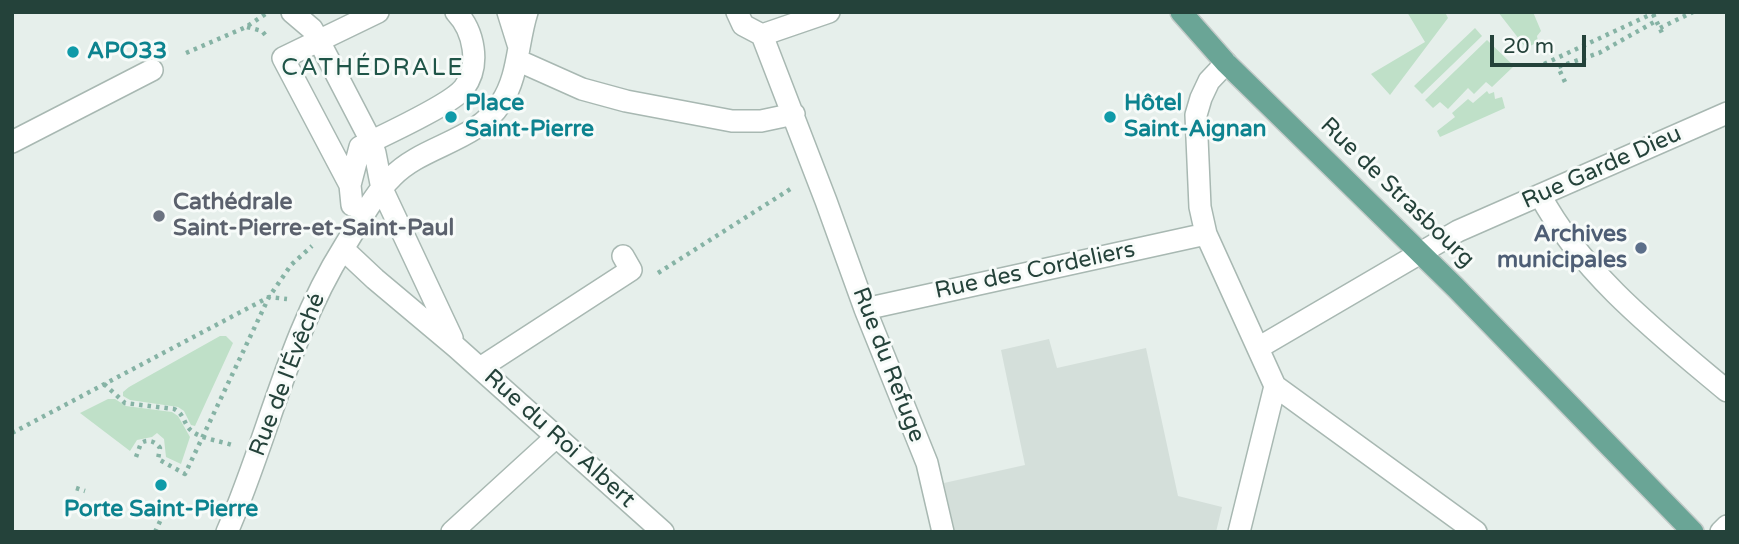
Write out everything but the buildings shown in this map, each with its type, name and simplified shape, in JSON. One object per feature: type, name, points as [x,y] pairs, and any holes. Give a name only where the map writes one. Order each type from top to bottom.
[{"type":"main road","name":"Rue de Strasbourg","points":[[1181,12],[1226,62],[1420,252],[1693,532]]},
{"type":"street","points":[[292,12],[312,29],[371,141],[383,189]]},
{"type":"street","points":[[378,12],[319,41],[279,53],[351,195],[360,147],[437,107],[458,94],[465,86],[474,61],[473,44],[468,29],[456,12]]},
{"type":"street","points":[[508,12],[518,52],[582,89],[626,101],[732,121],[761,121],[794,114]]},
{"type":"street","points":[[383,189],[392,176],[488,119],[508,92],[527,12]]},
{"type":"street","points":[[737,12],[743,25],[762,34],[829,12]]},
{"type":"street","name":"Rue du Refuge","points":[[762,34],[827,201],[865,309],[927,463],[943,532]]},
{"type":"street","points":[[1226,62],[1209,81],[1190,117],[1200,207],[1206,234],[1275,386],[1462,528]]},
{"type":"street","points":[[15,133],[152,70]]},
{"type":"street","name":"Rue Garde Dieu","points":[[1258,348],[1458,231],[1727,114]]},
{"type":"street","name":"Rue de l'Évêché","points":[[227,532],[312,303],[343,249],[383,189]]},
{"type":"street","name":"Rue du Roi Albert","points":[[383,189],[456,347]]},
{"type":"street","points":[[1540,195],[1563,234],[1639,317],[1727,391]]},
{"type":"street","name":"Rue des Cordeliers","points":[[865,309],[1206,234]]},
{"type":"street","name":"Rue du Roi Albert","points":[[343,249],[663,532]]},
{"type":"street","points":[[480,368],[631,270],[623,257]]},
{"type":"street","points":[[1239,532],[1275,386]]},
{"type":"street","points":[[452,532],[556,438]]},
{"type":"street","points":[[1721,532],[1727,526]]},
{"type":"path","points":[[186,53],[246,27],[267,12]]},
{"type":"path","points":[[1660,28],[1693,12]]},
{"type":"path","points":[[1544,64],[1654,13],[1663,35]]},
{"type":"path","points":[[1565,82],[1558,68],[1597,54],[1656,22]]},
{"type":"path","points":[[1634,23],[1640,32]]},
{"type":"path","points":[[246,27],[262,31],[279,53]]},
{"type":"path","points":[[1613,32],[1618,44]]},
{"type":"path","points":[[1592,42],[1597,54]]},
{"type":"path","points":[[1569,52],[1574,62]]},
{"type":"path","points":[[136,457],[141,443],[149,441],[159,448],[158,458],[170,470],[184,477],[269,297],[291,265],[316,242]]},
{"type":"path","points":[[12,433],[269,297],[312,303]]},
{"type":"path","points":[[104,384],[125,403],[180,412],[194,433],[257,454]]},
{"type":"path","points":[[76,488],[85,491]]},
{"type":"path","points":[[155,532],[163,514]]},
{"type":"shaded area","points":[[1049,339],[1057,368],[1146,348],[1178,496],[1222,507],[1216,532],[955,532],[944,483],[1025,465],[1001,350]]},
{"type":"green space","points":[[1407,12],[1445,12],[1448,18],[1390,95],[1371,74],[1425,42]]},
{"type":"green space","points":[[1498,12],[1533,12],[1541,31],[1537,36],[1538,42],[1526,48]]},
{"type":"green space","points":[[1475,28],[1482,36],[1422,94],[1414,86]]},
{"type":"green space","points":[[1487,40],[1514,66],[1492,87],[1486,82],[1474,94],[1468,88],[1448,109],[1440,102],[1433,108],[1425,100]]},
{"type":"green space","points":[[1487,91],[1489,94],[1494,92],[1495,99],[1502,97],[1505,108],[1440,137],[1437,131],[1455,117],[1452,113],[1468,99],[1473,103]]},
{"type":"green space","points":[[220,336],[226,336],[233,343],[195,426],[191,425],[184,411],[178,407],[130,400],[123,396],[123,392],[129,387]]},
{"type":"green space","points":[[108,399],[115,399],[126,406],[172,412],[178,416],[190,437],[181,464],[166,457],[164,439],[157,433],[152,437],[137,440],[130,451],[80,413]]},
{"type":"place","name":"APO33","points":[[73,52]]},
{"type":"place","name":"Place Saint-Pierre","points":[[451,117]]},
{"type":"place","name":"Hôtel Saint-Aignan","points":[[1110,117]]},
{"type":"place","name":"Cathédrale Saint-Pierre-et-Saint-Paul","points":[[159,216]]},
{"type":"place","name":"Archives municipales","points":[[1641,248]]},
{"type":"place","name":"Porte Saint-Pierre","points":[[161,485]]},
{"type":"district","name":"CATHÉDRALE","points":[[373,69]]}]
